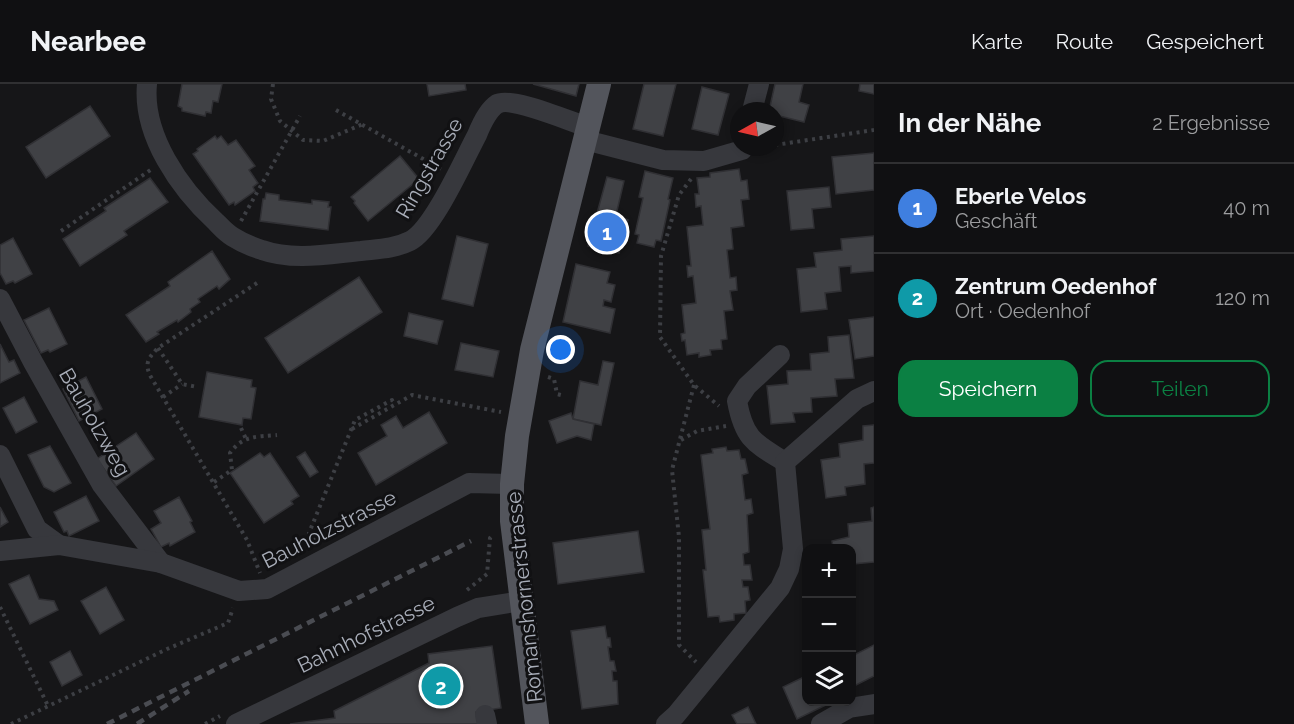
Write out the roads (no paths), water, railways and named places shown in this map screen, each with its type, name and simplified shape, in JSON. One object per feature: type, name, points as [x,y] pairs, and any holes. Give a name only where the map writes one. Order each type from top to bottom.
[{"type":"main road","name":"Romanshornerstrasse","points":[[537,724],[512,520],[512,484],[517,436],[532,350],[599,84]]},
{"type":"street","name":"Ringstrasse","points":[[147,84],[149,110],[155,136],[165,160],[195,203],[232,237],[262,250],[291,255],[315,256],[388,249],[420,236],[484,120],[496,104],[504,102],[531,107],[586,133]]},
{"type":"street","points":[[754,102],[759,84]]},
{"type":"street","points":[[586,133],[663,160],[704,161],[730,153]]},
{"type":"street","name":"Bauholzweg","points":[[0,298],[102,485],[161,563]]},
{"type":"street","points":[[780,355],[747,386],[737,401],[741,424],[755,444],[785,462]]},
{"type":"street","points":[[785,462],[857,399],[874,391]]},
{"type":"street","name":"Bauholzstrasse","points":[[0,455],[37,529],[59,545]]},
{"type":"street","points":[[666,724],[780,588],[789,569],[793,549],[785,462]]},
{"type":"street","name":"Bauholzstrasse","points":[[0,551],[59,545],[161,563],[239,591],[267,589],[469,483],[512,484]]},
{"type":"street","name":"Bahnhofstrasse","points":[[236,724],[457,617],[478,608],[522,601]]},
{"type":"street","points":[[821,724],[849,708],[874,704]]},
{"type":"railway","points":[[107,724],[471,541]]},
{"type":"railway","points":[[137,724],[189,691]]},
{"type":"place","name":"Eberle Velos","points":[[607,232]]},
{"type":"place","name":"Zentrum Oedenhof","points":[[441,686]]}]
